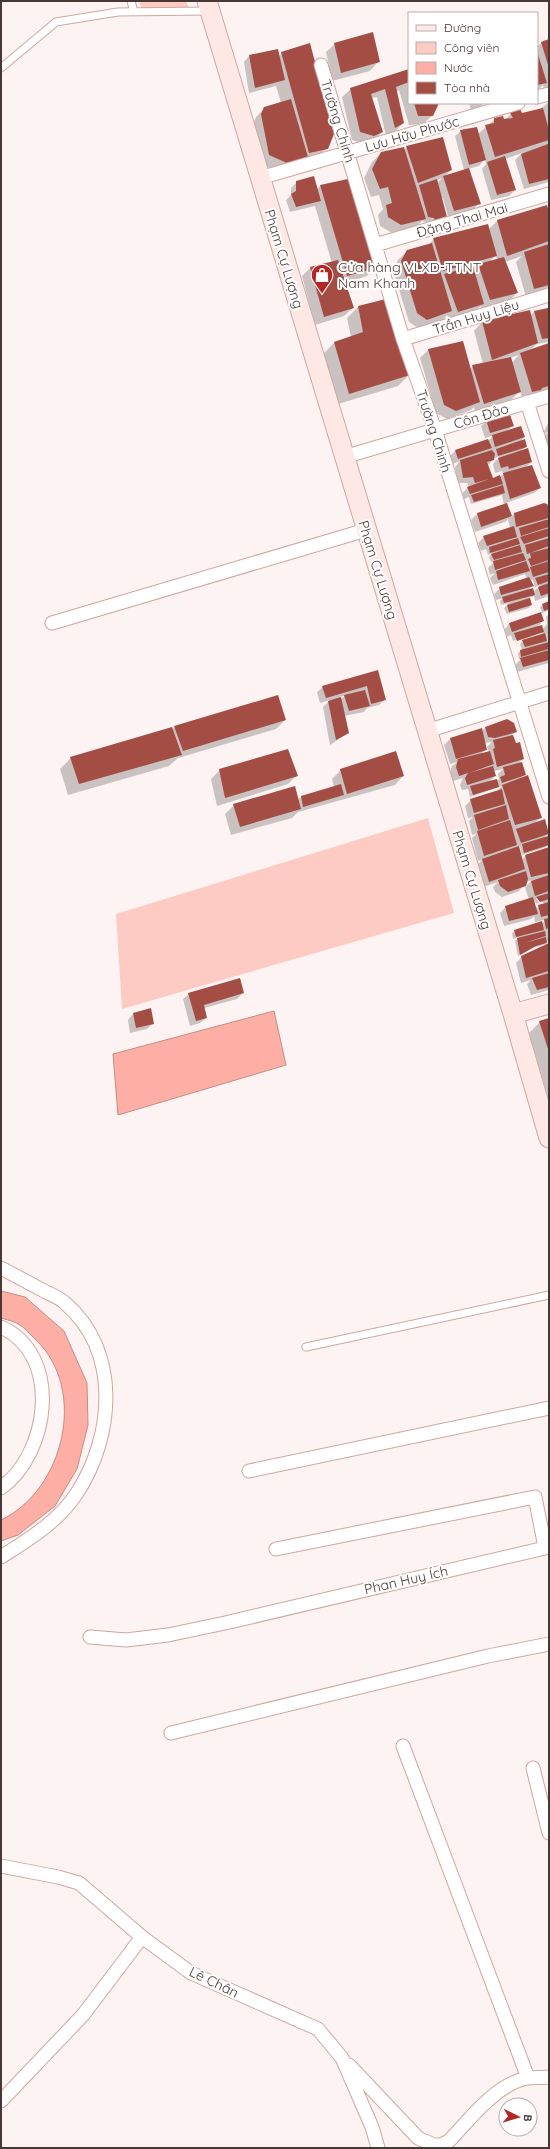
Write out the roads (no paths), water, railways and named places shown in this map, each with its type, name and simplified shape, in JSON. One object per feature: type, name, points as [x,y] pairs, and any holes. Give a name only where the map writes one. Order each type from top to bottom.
[{"type":"street","name":"Phạm Cự Lượng","points":[[208,6],[513,1014],[549,1138]]},
{"type":"street","name":"Trường Chinh","points":[[320,65],[403,339],[434,430],[549,796]]},
{"type":"street","points":[[538,97],[549,94]]},
{"type":"street","name":"Lưu Hữu Phước","points":[[260,178],[515,104]]},
{"type":"street","name":"Đặng Thai Mai","points":[[375,245],[549,194]]},
{"type":"street","name":"Trần Huy Liệu","points":[[403,339],[549,295]]},
{"type":"street","name":"Côn Đảo","points":[[344,457],[549,396]]},
{"type":"street","points":[[527,402],[549,471]]},
{"type":"street","points":[[52,623],[366,530]]},
{"type":"street","points":[[427,731],[549,693]]},
{"type":"street","points":[[513,1014],[549,1004]]},
{"type":"street","points":[[1,1268],[64,1302],[87,1328],[103,1364],[107,1410],[100,1446],[77,1494],[46,1528],[1,1557]]},
{"type":"street","points":[[1,1327],[16,1336],[27,1347],[35,1362],[41,1378],[42,1409],[38,1432],[27,1460],[12,1480],[1,1488]]},
{"type":"street","points":[[249,1471],[385,1441],[549,1408]]},
{"type":"street","points":[[276,1549],[535,1497],[547,1547]]},
{"type":"street","name":"Phan Huy Ích","points":[[90,1637],[126,1640],[168,1635],[547,1547]]},
{"type":"street","points":[[171,1733],[488,1656],[549,1644]]},
{"type":"street","points":[[403,1746],[528,2078]]},
{"type":"street","points":[[533,1768],[549,1833]]},
{"type":"street","name":"Lê Chân","points":[[1,1866],[64,1878],[79,1883],[142,1938],[191,1973],[318,2030],[342,2058],[374,2131],[378,2148]]},
{"type":"street","points":[[1,2101],[83,2015],[142,1938]]},
{"type":"street","points":[[342,2058],[418,2138],[434,2145],[441,2145],[448,2141],[494,2095],[515,2082],[528,2078],[549,2077]]},
{"type":"lane","points":[[131,1],[134,12]]},
{"type":"lane","points":[[1,68],[56,22],[118,12],[208,6]]},
{"type":"lane","points":[[306,1347],[549,1295]]},
{"type":"water","points":[[274,1011],[286,1065],[118,1115],[113,1054]]},
{"type":"water","points":[[1,1291],[25,1297],[64,1331],[87,1383],[88,1425],[77,1469],[55,1506],[18,1535],[1,1541],[1,1520],[23,1506],[40,1486],[53,1463],[62,1438],[64,1411],[61,1385],[52,1361],[36,1340],[24,1328],[17,1323],[1,1318]]},
{"type":"place","name":"Cửa hàng VLXD-TTNT Nam Khanh","points":[[322,294]]}]
